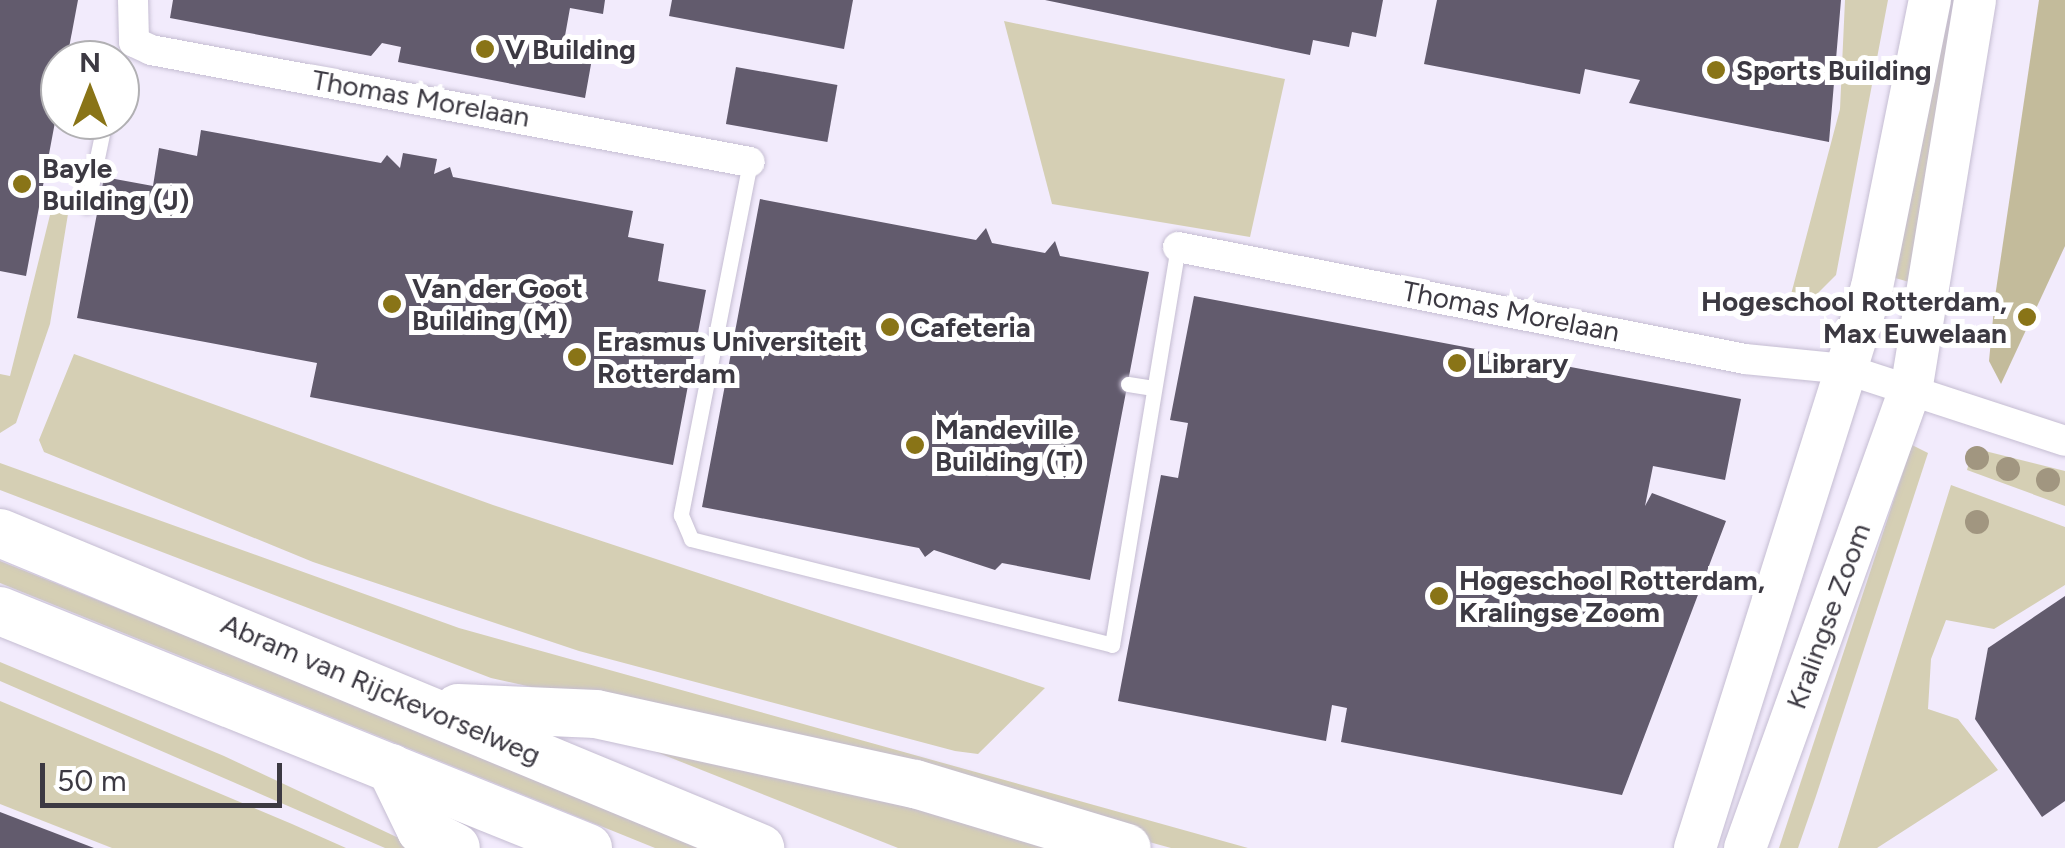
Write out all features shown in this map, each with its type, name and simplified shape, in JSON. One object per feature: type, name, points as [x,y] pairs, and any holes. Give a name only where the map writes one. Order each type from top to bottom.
[{"type":"main road","name":"Kralingse Zoom","points":[[1695,848],[1845,368],[1906,148],[1930,0]]},
{"type":"main road","name":"Kralingse Zoom","points":[[1745,848],[1912,385],[1975,0]]},
{"type":"main road","name":"Abram van Rijckevorselweg","points":[[0,533],[438,708],[760,848]]},
{"type":"main road","points":[[0,612],[588,848]]},
{"type":"main road","points":[[438,708],[596,714],[896,780],[1127,848]]},
{"type":"main road","points":[[391,768],[421,830],[456,848]]},
{"type":"street","name":"Thomas Morelaan","points":[[128,40],[133,0]]},
{"type":"street","name":"Thomas Morelaan","points":[[140,54],[750,162]]},
{"type":"street","name":"Thomas Morelaan","points":[[1178,247],[1745,360],[1845,368]]},
{"type":"street","points":[[1845,368],[1912,385],[2065,441]]},
{"type":"lane","points":[[87,206],[101,140]]},
{"type":"lane","points":[[750,162],[682,515],[692,539],[1112,645],[1178,247]]},
{"type":"lane","points":[[722,307],[739,310]]},
{"type":"lane","points":[[1128,384],[1152,388]]},
{"type":"shaded area","points":[[1845,0],[1888,0],[1836,275],[1805,306],[1789,302],[1840,109]]},
{"type":"shaded area","points":[[1943,0],[1958,0],[1920,285],[1888,276]]},
{"type":"shaded area","name":"Hogeschool Rotterdam, Max Euwelaan","points":[[2039,0],[2065,0],[2065,246],[2001,384],[1989,361],[1995,297]]},
{"type":"shaded area","points":[[1004,21],[1285,79],[1250,237],[1052,204]]},
{"type":"shaded area","points":[[51,211],[68,214],[50,324],[16,423],[0,433],[0,374],[10,376]]},
{"type":"shaded area","points":[[74,354],[493,505],[1045,688],[978,754],[955,751],[579,651],[313,562],[44,452],[39,440]]},
{"type":"shaded area","points":[[1912,445],[1928,453],[1816,796],[1798,848],[1779,848]]},
{"type":"shaded area","points":[[1973,448],[2065,471],[2065,506],[1967,470]]},
{"type":"shaded area","points":[[0,463],[459,628],[1248,848],[1171,848],[820,751],[491,678],[0,490]]},
{"type":"shaded area","points":[[1951,485],[2065,527],[2065,585],[1994,629],[1946,620],[1931,659],[1928,709],[1958,719],[1998,770],[1877,848],[1838,848]]},
{"type":"shaded area","points":[[0,561],[714,848],[655,848],[0,583]]},
{"type":"shaded area","points":[[0,662],[224,756],[420,848],[385,848],[0,681]]},
{"type":"shaded area","points":[[0,701],[346,848],[112,848],[0,804]]},
{"type":"shaded area","points":[[616,736],[1081,848],[898,848]]},
{"type":"building","name":"Bayle Building (J)","points":[[0,0],[78,0],[70,40],[40,40],[40,140],[52,140],[26,276],[0,271]]},
{"type":"building","name":"V Building","points":[[173,0],[605,0],[603,14],[570,8],[563,47],[593,53],[585,98],[398,62],[401,47],[382,43],[371,56],[170,18]]},
{"type":"building","points":[[672,0],[853,0],[844,49],[669,16]]},
{"type":"building","points":[[1045,0],[1383,0],[1376,37],[1352,32],[1349,47],[1313,40],[1310,55]]},
{"type":"building","name":"Sports Building","points":[[1437,0],[1841,0],[1829,142],[1629,103],[1640,80],[1585,69],[1580,94],[1424,64]]},
{"type":"building","points":[[736,67],[837,85],[827,142],[726,124]]},
{"type":"building","name":"Van der Goot Building (M)","points":[[201,130],[381,163],[387,155],[400,168],[403,153],[437,159],[434,174],[450,167],[453,177],[633,211],[628,237],[664,244],[658,281],[706,290],[673,465],[310,397],[317,363],[77,318],[104,177],[153,186],[159,148],[197,156]]},
{"type":"building","name":"Mandeville Building (T)","points":[[760,199],[976,240],[986,228],[992,243],[1045,253],[1055,241],[1060,256],[1149,272],[1090,580],[1002,563],[995,570],[934,550],[925,557],[919,548],[702,507]]},
{"type":"building","name":"Hogeschool Rotterdam, Kralingse Zoom","points":[[1194,296],[1741,399],[1725,480],[1653,466],[1645,506],[1652,493],[1726,521],[1622,795],[1341,742],[1347,708],[1332,705],[1326,741],[1118,701],[1161,475],[1178,478],[1188,423],[1170,420]]},
{"type":"building","points":[[2065,596],[2065,801],[2042,817],[1975,719],[1988,648]]},
{"type":"building","points":[[0,812],[94,848],[0,848]]},
{"type":"place","name":"V Building","points":[[485,49]]},
{"type":"place","name":"Sports Building","points":[[1716,70]]},
{"type":"place","name":"Bayle Building (J)","points":[[22,184]]},
{"type":"place","name":"Van der Goot Building (M)","points":[[392,304]]},
{"type":"place","name":"Hogeschool Rotterdam, Max Euwelaan","points":[[2027,317]]},
{"type":"place","name":"Cafeteria","points":[[890,327]]},
{"type":"place","name":"Erasmus Universiteit Rotterdam","points":[[577,357]]},
{"type":"place","name":"Library","points":[[1457,363]]},
{"type":"place","name":"Mandeville Building (T)","points":[[915,445]]},
{"type":"place","name":"Hogeschool Rotterdam, Kralingse Zoom","points":[[1439,596]]}]
